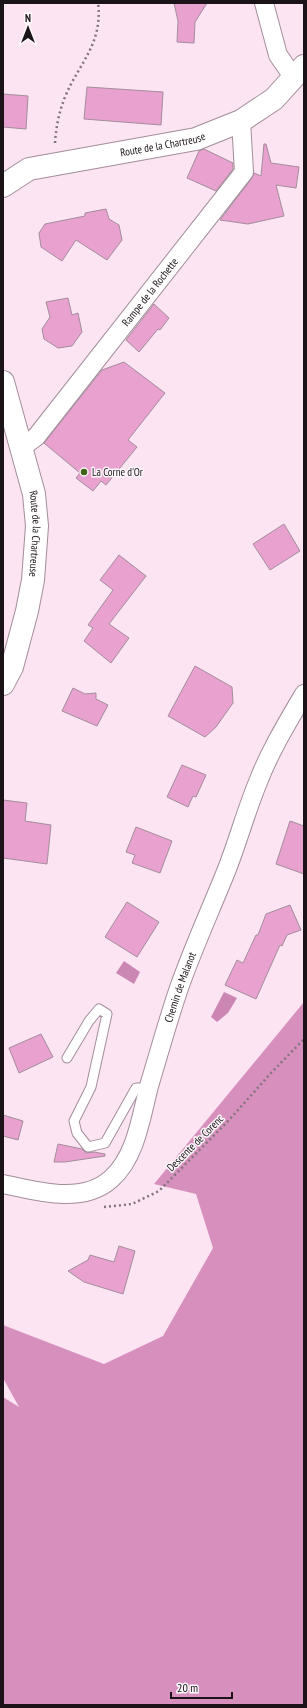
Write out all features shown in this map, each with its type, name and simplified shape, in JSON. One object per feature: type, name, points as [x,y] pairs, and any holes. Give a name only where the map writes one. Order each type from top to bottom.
[{"type":"main road","name":"Route de la Chartreuse","points":[[3,186],[29,169],[54,163],[157,147],[196,139],[241,121],[274,99],[299,72]]},
{"type":"main road","name":"Route de la Chartreuse","points":[[3,382],[34,494],[37,526],[33,580],[27,611],[12,667],[3,684]]},
{"type":"street","points":[[264,3],[278,55],[299,72]]},
{"type":"street","name":"Rampe de la Rochette","points":[[21,448],[36,437],[244,172],[241,121]]},
{"type":"street","name":"Chemin de Malanot","points":[[3,1184],[54,1194],[78,1193],[96,1188],[110,1180],[119,1171],[129,1154],[140,1123],[179,987],[234,850],[258,782],[280,734],[304,694]]},
{"type":"lane","points":[[68,1058],[89,1021],[99,1009],[107,1014],[91,1087],[74,1121],[77,1133],[88,1147],[105,1143],[136,1088],[149,1088]]},
{"type":"path","points":[[54,163],[56,129],[60,110],[65,96],[96,38],[99,26],[98,3]]},
{"type":"path","name":"Descente de Corenc","points":[[78,1193],[82,1202],[106,1207],[132,1204],[159,1191],[230,1119],[304,1039]]},
{"type":"shaded area","points":[[124,961],[140,972],[134,984],[116,973]]},
{"type":"shaded area","points":[[224,992],[237,998],[228,1013],[217,1022],[211,1017]]},
{"type":"shaded area","points":[[304,1002],[304,1705],[3,1705],[3,1397],[19,1407],[3,1378],[3,1325],[104,1364],[163,1336],[213,1248],[196,1194],[154,1184]]},
{"type":"building","points":[[174,3],[207,3],[195,22],[194,43],[177,42],[178,21]]},
{"type":"building","points":[[87,87],[163,92],[161,125],[84,119]]},
{"type":"building","points":[[3,94],[28,96],[26,129],[3,127]]},
{"type":"building","points":[[264,144],[266,144],[271,163],[299,167],[296,188],[276,185],[284,216],[248,224],[220,220],[252,178],[254,173],[261,176]]},
{"type":"building","points":[[204,149],[233,163],[233,169],[216,191],[187,178],[199,151]]},
{"type":"building","points":[[106,209],[109,219],[119,225],[122,240],[107,260],[76,240],[62,261],[41,247],[39,233],[45,224],[85,216],[85,213]]},
{"type":"building","points":[[68,298],[72,315],[78,313],[82,332],[72,346],[58,348],[44,339],[42,329],[50,317],[46,302]]},
{"type":"building","points":[[154,304],[169,318],[139,352],[126,340]]},
{"type":"building","points":[[124,362],[165,393],[128,440],[137,447],[106,485],[101,481],[93,491],[76,478],[80,473],[44,443],[102,370]]},
{"type":"building","points":[[284,524],[300,551],[270,570],[253,544]]},
{"type":"building","points":[[119,555],[146,576],[109,624],[129,638],[111,663],[84,641],[93,628],[88,625],[113,590],[100,580]]},
{"type":"building","points":[[195,666],[232,687],[233,703],[216,727],[205,737],[168,716]]},
{"type":"building","points":[[73,688],[85,694],[96,693],[96,699],[108,705],[97,726],[62,711]]},
{"type":"building","points":[[182,765],[206,775],[196,797],[193,796],[188,807],[167,797]]},
{"type":"building","points":[[3,800],[27,803],[25,821],[51,825],[47,864],[3,858]]},
{"type":"building","points":[[290,821],[304,826],[304,874],[276,864]]},
{"type":"building","points":[[136,827],[172,841],[160,873],[132,863],[135,855],[126,852]]},
{"type":"building","points":[[127,902],[159,922],[137,957],[105,937]]},
{"type":"building","points":[[290,905],[301,930],[287,935],[282,946],[280,945],[256,999],[225,985],[237,960],[243,963],[256,935],[258,935],[266,914]]},
{"type":"building","points":[[41,1034],[53,1057],[19,1073],[9,1048]]},
{"type":"building","points":[[3,1115],[23,1121],[18,1140],[3,1136]]},
{"type":"building","points":[[58,1144],[82,1149],[86,1153],[94,1152],[105,1154],[105,1156],[65,1162],[54,1162]]},
{"type":"building","points":[[119,1246],[135,1251],[123,1294],[84,1282],[68,1271],[88,1260],[90,1255],[114,1262]]},
{"type":"place","name":"La Corne d'Or","points":[[84,472]]}]
